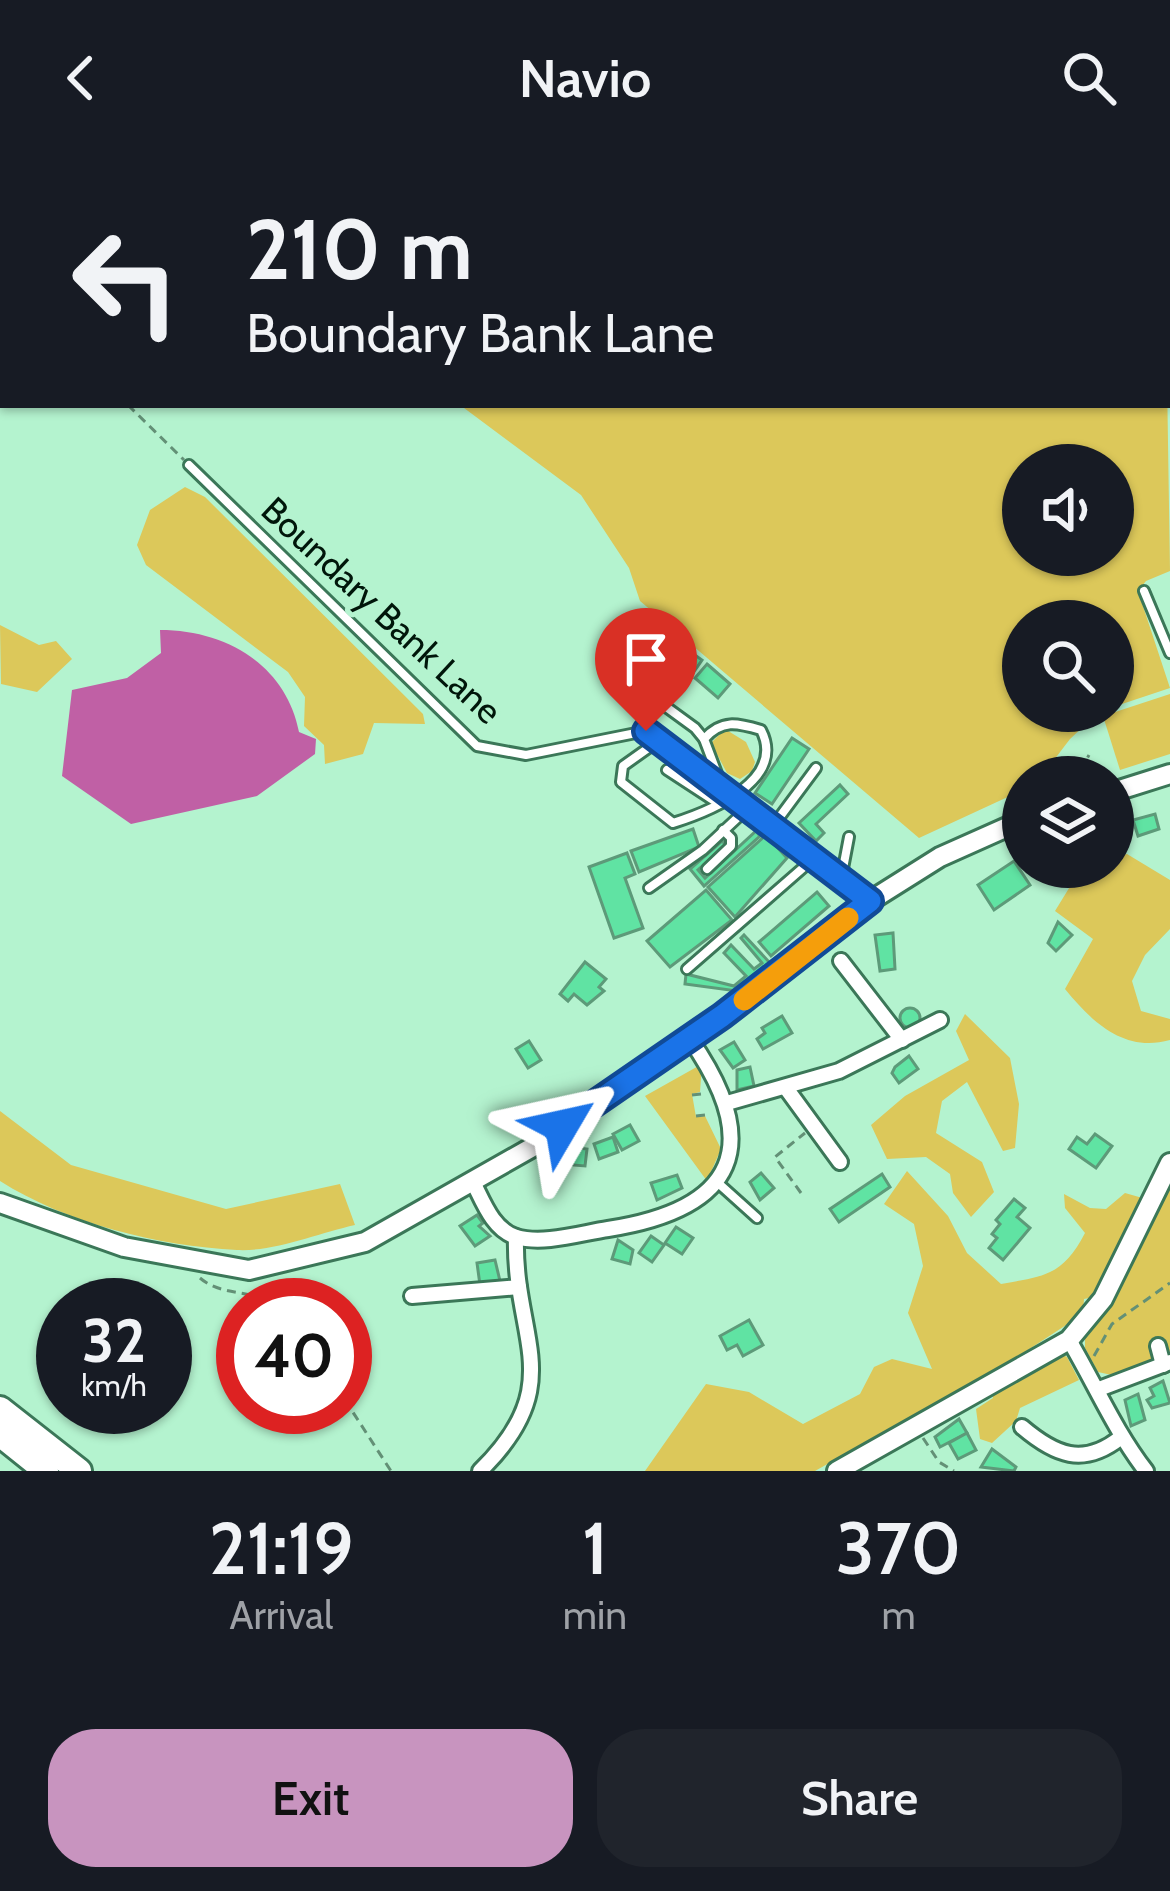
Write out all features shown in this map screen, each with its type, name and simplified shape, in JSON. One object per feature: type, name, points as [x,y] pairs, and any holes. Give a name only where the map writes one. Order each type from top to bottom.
[{"type":"highway","points":[[0,1409],[79,1471]]},
{"type":"highway","points":[[0,1434],[46,1471]]},
{"type":"street","points":[[1134,785],[1170,774]]},
{"type":"street","points":[[0,1203],[82,1236],[249,1270],[365,1242],[538,1144],[689,1039],[870,901],[940,857],[1002,829]]},
{"type":"street","points":[[841,961],[902,1040]]},
{"type":"street","points":[[727,1103],[839,1071],[940,1020]]},
{"type":"street","points":[[472,1180],[496,1225],[516,1237],[546,1238],[644,1222],[692,1205],[717,1182],[730,1146],[727,1103],[689,1039]]},
{"type":"street","points":[[786,1088],[840,1162]]},
{"type":"street","points":[[837,1471],[1070,1340],[1102,1299],[1170,1163]]},
{"type":"street","points":[[480,1471],[510,1436],[532,1388],[534,1356],[519,1287],[516,1237]]},
{"type":"street","points":[[412,1296],[519,1287]]},
{"type":"street","points":[[1070,1340],[1120,1438],[1146,1471]]},
{"type":"street","points":[[1099,1389],[1166,1364],[1158,1346]]},
{"type":"street","points":[[1022,1427],[1063,1456],[1089,1456],[1120,1438]]},
{"type":"lane","name":"Boundary Bank Lane","points":[[190,465],[477,746],[526,754],[630,731],[661,739]]},
{"type":"lane","points":[[1144,591],[1170,652]]},
{"type":"lane","points":[[638,628],[610,666],[695,728],[704,739],[721,785]]},
{"type":"lane","points":[[704,739],[715,727],[734,722],[761,730],[770,747],[766,764],[733,796],[720,805],[673,823],[621,782],[623,766],[661,739],[733,796],[773,826],[812,860],[870,901]]},
{"type":"lane","points":[[773,826],[816,768]]},
{"type":"lane","points":[[667,770],[720,805]]},
{"type":"lane","points":[[649,888],[749,807]]},
{"type":"lane","points":[[707,869],[731,846],[723,830]]},
{"type":"lane","points":[[841,880],[849,837]]},
{"type":"lane","points":[[687,969],[812,860]]},
{"type":"lane","points":[[717,1182],[757,1218]]},
{"type":"path","points":[[131,408],[190,465]]},
{"type":"path","points":[[692,1095],[702,1094]]},
{"type":"path","points":[[696,1116],[706,1114]]},
{"type":"path","points":[[800,1137],[775,1157],[801,1193]]},
{"type":"path","points":[[191,1261],[208,1285],[216,1287]]},
{"type":"path","points":[[1086,1368],[1112,1324],[1170,1283]]},
{"type":"path","points":[[921,1425],[924,1442],[939,1462],[954,1471]]},
{"type":"path","points":[[367,1434],[391,1471]]},
{"type":"shaded area","points":[[464,408],[1167,408],[1170,571],[1146,581],[1138,591],[1170,688],[1134,700],[1134,600],[1002,600],[1002,732],[1078,732],[1057,756],[1002,756],[1002,800],[919,838],[640,601],[629,568],[581,495]]},
{"type":"shaded area","points":[[185,487],[205,497],[423,714],[425,724],[374,723],[363,754],[325,764],[324,745],[304,726],[305,697],[288,672],[146,565],[137,545],[150,510]]},
{"type":"shaded area","points":[[0,625],[39,645],[56,641],[72,659],[37,692],[1,684]]},
{"type":"shaded area","points":[[160,630],[230,645],[267,670],[292,708],[299,732],[316,739],[315,754],[257,796],[131,824],[62,776],[72,690],[127,678],[161,653]]},
{"type":"shaded area","points":[[1170,694],[1170,754],[1134,766],[1134,756],[1116,756],[1108,732],[1134,732],[1134,706]]},
{"type":"shaded area","points":[[725,729],[746,742],[755,762],[752,771],[740,779],[727,773],[711,743]]},
{"type":"shaded area","points":[[1134,858],[1170,880],[1170,929],[1145,955],[1132,981],[1141,1011],[1170,1019],[1170,1040],[1153,1043],[1124,1038],[1086,1013],[1065,989],[1093,939],[1055,911],[1069,888],[1134,888]]},
{"type":"shaded area","points":[[965,1014],[1010,1058],[1019,1104],[1015,1148],[1003,1151],[967,1082],[942,1101],[936,1133],[982,1162],[994,1192],[971,1217],[953,1193],[950,1174],[926,1157],[887,1159],[871,1125],[905,1096],[969,1060],[956,1031]]},
{"type":"shaded area","points":[[702,1064],[700,1092],[692,1094],[696,1117],[705,1116],[721,1149],[707,1181],[645,1096]]},
{"type":"shaded area","points":[[0,1111],[71,1165],[226,1209],[340,1184],[355,1225],[251,1250],[176,1243],[114,1230],[54,1209],[0,1181]]},
{"type":"shaded area","points":[[907,1171],[948,1216],[967,1253],[1001,1284],[1052,1271],[1077,1247],[1085,1233],[1065,1208],[1064,1194],[1090,1208],[1106,1209],[1125,1193],[1146,1199],[1099,1296],[1084,1299],[1083,1314],[1011,1361],[815,1471],[645,1471],[706,1384],[749,1392],[803,1424],[860,1394],[874,1367],[892,1359],[932,1369],[908,1313],[923,1266],[914,1224],[884,1204]]},
{"type":"shaded area","points":[[1170,1180],[1170,1352],[1163,1341],[1150,1364],[1116,1376],[1098,1372],[1085,1348],[1085,1331]]},
{"type":"shaded area","points":[[1056,1351],[1067,1357],[1079,1380],[1020,1408],[1016,1421],[992,1443],[980,1439],[976,1409],[993,1398],[992,1388]]},
{"type":"building","points":[[654,626],[702,660],[677,696],[629,662]]},
{"type":"building","points":[[707,664],[730,684],[718,698],[695,678]]},
{"type":"building","points":[[792,738],[809,749],[772,804],[755,793]]},
{"type":"building","points":[[840,785],[848,794],[816,824],[824,833],[816,841],[799,823]]},
{"type":"building","points":[[1155,814],[1159,829],[1138,836],[1134,820]]},
{"type":"building","points":[[693,829],[699,847],[639,872],[631,851]]},
{"type":"building","points":[[756,831],[760,836],[704,886],[690,869],[722,841],[726,845],[698,870],[705,878]]},
{"type":"building","points":[[766,835],[787,858],[735,917],[708,887]]},
{"type":"building","points":[[627,853],[635,874],[625,878],[643,928],[614,938],[589,867]]},
{"type":"building","points":[[1002,869],[1002,888],[1026,888],[994,910],[978,885]]},
{"type":"building","points":[[706,890],[732,920],[670,967],[647,941]]},
{"type":"building","points":[[817,892],[829,906],[771,956],[759,942]]},
{"type":"building","points":[[1058,922],[1072,935],[1056,951],[1048,943]]},
{"type":"building","points":[[893,933],[895,969],[880,971],[875,935]]},
{"type":"building","points":[[744,935],[770,963],[737,991],[685,984],[686,974],[734,986],[746,976],[724,953],[731,945],[754,969],[762,963],[741,938]]},
{"type":"building","points":[[585,962],[606,979],[599,987],[604,991],[587,1005],[574,994],[568,1001],[560,994]]},
{"type":"building","points":[[910,1008],[920,1018],[910,1028],[900,1018]]},
{"type":"building","points":[[782,1016],[792,1033],[763,1049],[757,1039],[765,1033],[762,1028]]},
{"type":"building","points":[[529,1041],[541,1060],[528,1068],[516,1049]]},
{"type":"building","points":[[734,1042],[745,1060],[733,1068],[720,1050]]},
{"type":"building","points":[[909,1056],[918,1069],[899,1083],[892,1073]]},
{"type":"building","points":[[750,1067],[754,1086],[737,1090],[737,1070]]},
{"type":"building","points":[[630,1125],[639,1141],[622,1150],[613,1134]]},
{"type":"building","points":[[1095,1134],[1112,1146],[1096,1168],[1069,1149],[1077,1137],[1087,1144]]},
{"type":"building","points":[[613,1137],[618,1152],[599,1159],[594,1144]]},
{"type":"building","points":[[562,1146],[587,1149],[585,1166],[560,1164]]},
{"type":"building","points":[[761,1173],[774,1188],[760,1200],[750,1182]]},
{"type":"building","points":[[882,1174],[890,1187],[839,1222],[830,1209]]},
{"type":"building","points":[[677,1175],[682,1188],[657,1200],[651,1183]]},
{"type":"building","points":[[1014,1199],[1025,1208],[1017,1217],[1030,1228],[1003,1260],[989,1248],[997,1238],[992,1234],[1000,1224],[996,1220]]},
{"type":"building","points":[[477,1215],[483,1223],[479,1226],[490,1236],[475,1246],[460,1226]]},
{"type":"building","points":[[676,1227],[693,1238],[682,1254],[665,1243]]},
{"type":"building","points":[[651,1236],[664,1245],[652,1262],[639,1253]]},
{"type":"building","points":[[618,1240],[633,1250],[630,1264],[612,1259]]},
{"type":"building","points":[[495,1260],[500,1281],[480,1285],[477,1263]]},
{"type":"building","points":[[749,1320],[763,1345],[743,1356],[737,1345],[727,1350],[720,1336]]},
{"type":"building","points":[[1163,1381],[1170,1403],[1152,1408],[1147,1400],[1154,1396],[1150,1388]]},
{"type":"building","points":[[1138,1394],[1145,1420],[1131,1426],[1125,1400]]},
{"type":"building","points":[[959,1419],[967,1433],[940,1447],[935,1437]]},
{"type":"building","points":[[967,1433],[976,1450],[958,1459],[949,1443]]},
{"type":"building","points":[[992,1449],[1016,1467],[1014,1471],[981,1467]]},
{"type":"slow traffic","points":[[744,1000],[848,918]]},
{"type":"route","points":[[562,1126],[722,1016],[870,901],[646,731]]}]
